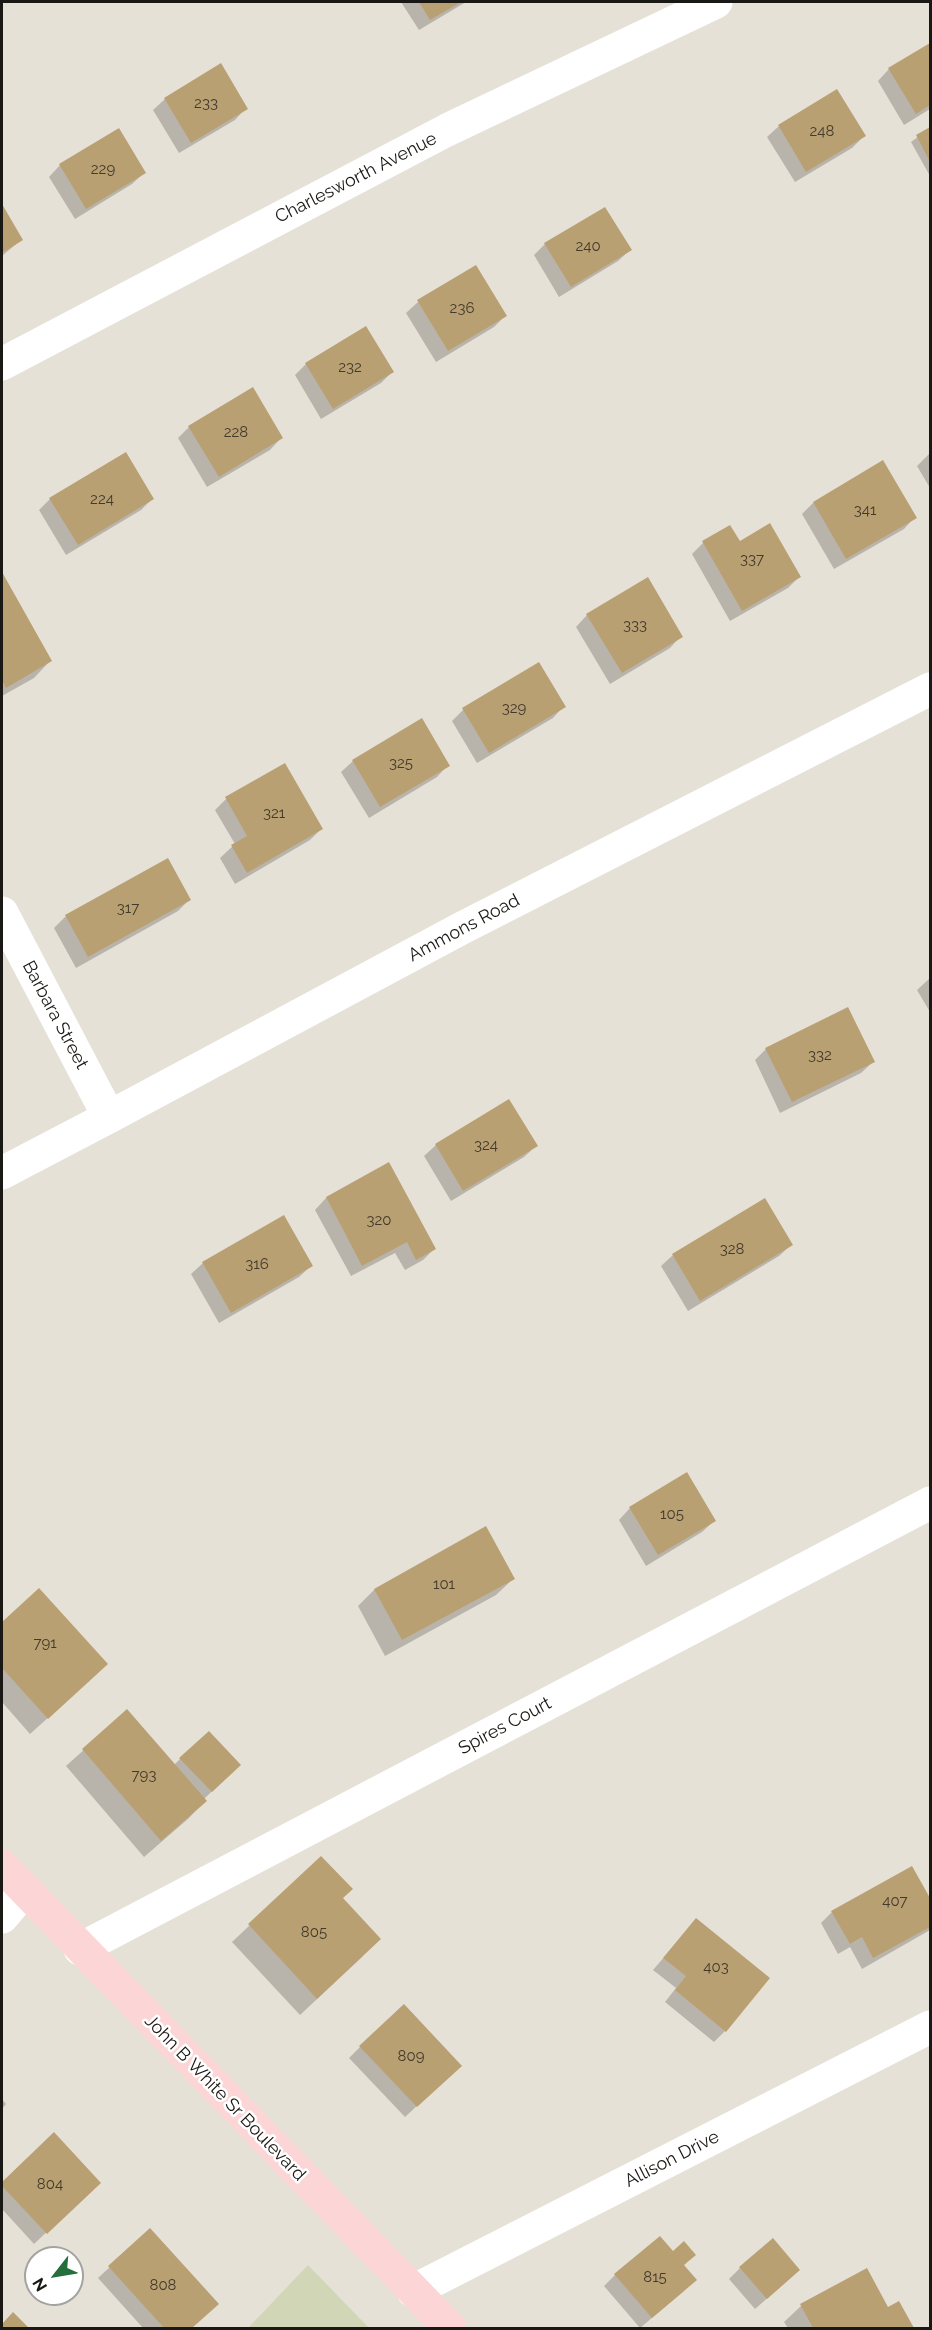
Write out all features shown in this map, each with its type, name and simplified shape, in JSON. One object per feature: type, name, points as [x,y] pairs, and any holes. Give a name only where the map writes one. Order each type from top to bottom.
[{"type":"main road","name":"John B White Sr Boulevard","points":[[2,1866],[450,2328]]},
{"type":"street","name":"Charlesworth Avenue","points":[[2,363],[447,130],[716,2]]},
{"type":"street","name":"Ammons Road","points":[[2,1173],[462,928],[930,689]]},
{"type":"street","name":"Barbara Street","points":[[2,913],[109,1117]]},
{"type":"street","name":"Spires Court","points":[[80,1949],[930,1503]]},
{"type":"street","points":[[2,1917],[24,1891]]},
{"type":"street","name":"Allison Drive","points":[[413,2291],[930,2027]]},
{"type":"green space","points":[[308,2265],[369,2328],[248,2328]]},
{"type":"building","points":[[419,2],[461,2],[430,20]]},
{"type":"building","points":[[930,43],[930,105],[916,114],[888,68]]},
{"type":"building","points":[[221,63],[248,109],[191,143],[164,98]]},
{"type":"building","points":[[837,89],[866,136],[806,172],[778,125]]},
{"type":"building","points":[[930,127],[930,162],[916,135]]},
{"type":"building","points":[[119,128],[146,173],[86,209],[59,164]]},
{"type":"building","points":[[2,204],[23,240],[2,253]]},
{"type":"building","points":[[605,207],[632,250],[571,287],[544,243]]},
{"type":"building","points":[[476,265],[507,316],[448,351],[417,300]]},
{"type":"building","points":[[366,326],[394,372],[333,409],[305,363]]},
{"type":"building","points":[[253,387],[283,438],[219,477],[188,426]]},
{"type":"building","points":[[126,452],[154,499],[78,545],[49,498]]},
{"type":"building","points":[[883,460],[917,518],[846,559],[813,502]]},
{"type":"building","points":[[770,523],[801,577],[742,611],[702,541],[730,525],[740,541]]},
{"type":"building","points":[[2,572],[52,661],[6,688],[2,680]]},
{"type":"building","points":[[648,577],[683,637],[622,673],[586,614]]},
{"type":"building","points":[[539,662],[566,707],[489,753],[462,708]]},
{"type":"building","points":[[422,718],[450,766],[380,807],[352,760]]},
{"type":"building","points":[[285,763],[323,829],[247,873],[231,845],[247,836],[225,797]]},
{"type":"building","points":[[168,858],[191,900],[88,957],[65,915]]},
{"type":"building","points":[[848,1007],[875,1062],[792,1102],[765,1048]]},
{"type":"building","points":[[509,1099],[538,1146],[463,1191],[435,1144]]},
{"type":"building","points":[[389,1162],[436,1249],[416,1260],[407,1242],[362,1266],[326,1197]]},
{"type":"building","points":[[765,1198],[793,1245],[700,1301],[672,1254]]},
{"type":"building","points":[[284,1215],[313,1266],[231,1313],[202,1262]]},
{"type":"building","points":[[687,1472],[716,1521],[658,1555],[629,1507]]},
{"type":"building","points":[[486,1526],[515,1579],[402,1640],[374,1589]]},
{"type":"building","points":[[39,1588],[108,1664],[48,1719],[2,1668],[2,1622]]},
{"type":"building","points":[[127,1709],[207,1801],[161,1841],[82,1749]]},
{"type":"building","points":[[209,1731],[241,1765],[212,1792],[179,1758]]},
{"type":"building","points":[[321,1856],[353,1889],[343,1898],[381,1939],[317,1999],[248,1924]]},
{"type":"building","points":[[912,1866],[930,1898],[930,1927],[873,1958],[862,1937],[850,1944],[831,1911]]},
{"type":"building","points":[[696,1918],[770,1978],[726,2032],[675,1990],[686,1976],[663,1958]]},
{"type":"building","points":[[404,2004],[462,2066],[417,2107],[359,2046]]},
{"type":"building","points":[[54,2132],[101,2183],[47,2234],[2,2186],[2,2182]]},
{"type":"building","points":[[150,2228],[219,2304],[192,2328],[164,2328],[108,2266]]},
{"type":"building","points":[[660,2236],[673,2251],[684,2241],[696,2255],[684,2265],[697,2280],[652,2318],[614,2274]]},
{"type":"building","points":[[773,2238],[800,2270],[767,2299],[739,2267]]},
{"type":"building","points":[[867,2268],[888,2307],[899,2301],[914,2328],[813,2328],[800,2304]]},
{"type":"building","points":[[13,2312],[29,2328],[2,2328],[2,2324]]}]
